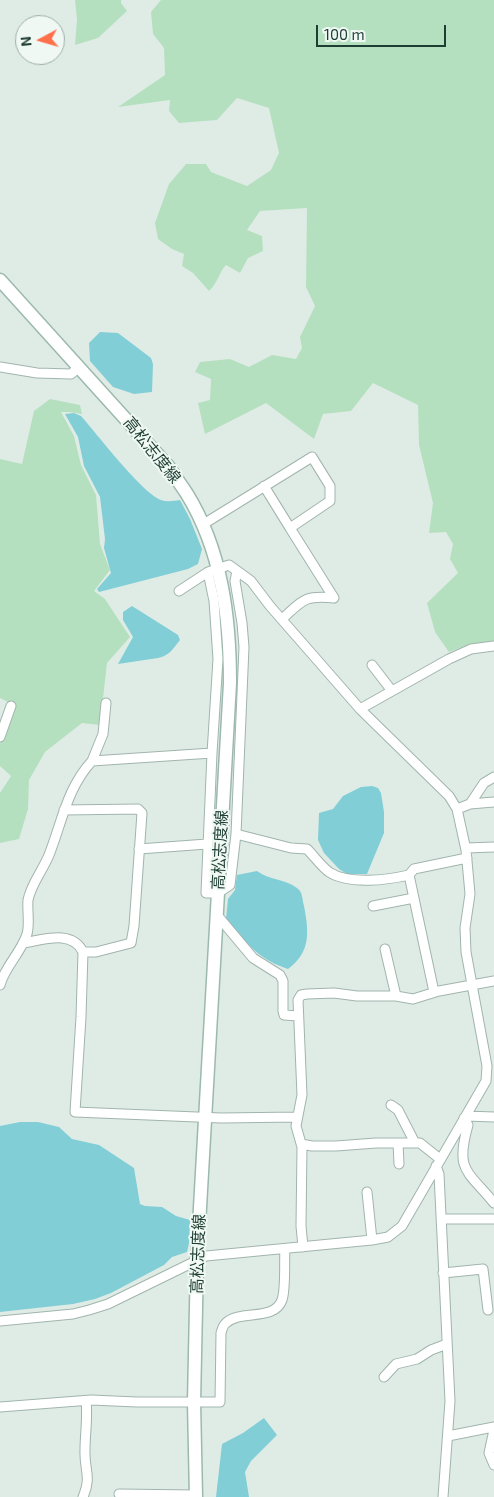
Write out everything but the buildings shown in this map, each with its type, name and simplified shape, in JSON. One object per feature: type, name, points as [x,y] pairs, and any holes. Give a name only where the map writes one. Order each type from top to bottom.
[{"type":"main road","name":"高松志度線","points":[[0,280],[168,466],[188,495],[202,524],[213,570],[225,602],[230,653],[230,684],[197,1260],[194,1402],[196,1496]]},
{"type":"street","points":[[0,366],[61,375],[71,374],[79,366]]},
{"type":"street","points":[[202,524],[312,457],[330,486],[330,501],[290,528]]},
{"type":"street","points":[[264,486],[334,598],[317,596],[304,599],[282,619]]},
{"type":"street","points":[[0,1322],[73,1314],[90,1310],[108,1304],[206,1256],[388,1237],[402,1226],[486,1081],[487,1066],[466,952],[465,928],[470,894],[466,848],[457,809],[449,796],[360,710],[251,581],[238,571],[229,565],[213,570],[178,591]]},
{"type":"street","points":[[213,570],[218,659],[207,844],[206,893],[218,893],[230,886],[236,834],[244,647],[235,581],[238,571]]},
{"type":"street","points":[[360,710],[449,659],[471,649],[494,646]]},
{"type":"street","points":[[372,665],[392,691]]},
{"type":"street","points":[[0,985],[4,973],[28,933],[28,900],[31,890],[49,856],[69,795],[92,761],[103,734],[106,703]]},
{"type":"street","points":[[0,737],[11,706]]},
{"type":"street","points":[[92,761],[212,753]]},
{"type":"street","points":[[470,804],[484,783],[494,777]]},
{"type":"street","points":[[457,809],[470,804],[494,802]]},
{"type":"street","points":[[64,810],[138,809],[142,812],[134,926],[131,943],[104,950],[83,952]]},
{"type":"street","points":[[236,834],[291,848],[308,849],[329,871],[343,878],[392,878],[409,875],[414,869],[467,858]]},
{"type":"street","points":[[139,849],[207,844]]},
{"type":"street","points":[[466,848],[494,847]]},
{"type":"street","points":[[409,875],[434,992]]},
{"type":"street","points":[[374,906],[414,898]]},
{"type":"street","points":[[217,915],[253,958],[280,975],[283,981],[284,1015],[298,1016]]},
{"type":"street","points":[[23,943],[68,938],[78,944],[83,952],[75,1112],[205,1117],[297,1117]]},
{"type":"street","points":[[385,949],[396,996]]},
{"type":"street","points":[[303,1247],[300,1226],[303,1192],[302,1144],[296,1126],[302,1095],[298,1016],[298,1000],[301,995],[334,993],[357,996],[396,996],[412,999],[434,992],[494,981]]},
{"type":"street","points":[[391,1105],[398,1110],[415,1143]]},
{"type":"street","points":[[465,1117],[494,1117]]},
{"type":"street","points":[[465,1117],[468,1125],[463,1144],[462,1161],[468,1173],[494,1203]]},
{"type":"street","points":[[398,1143],[398,1164]]},
{"type":"street","points":[[302,1144],[336,1146],[420,1143],[438,1162],[450,1401],[443,1497]]},
{"type":"street","points":[[367,1192],[372,1240]]},
{"type":"street","points":[[441,1219],[494,1219]]},
{"type":"street","points":[[0,1407],[86,1401],[220,1402],[221,1333],[226,1322],[235,1318],[272,1311],[278,1306],[282,1299],[285,1248]]},
{"type":"street","points":[[443,1273],[483,1269],[490,1294],[488,1310]]},
{"type":"street","points":[[384,1377],[396,1364],[417,1358],[447,1344]]},
{"type":"street","points":[[83,1497],[88,1484],[85,1455],[86,1401]]},
{"type":"street","points":[[448,1436],[494,1429],[489,1453],[494,1465]]},
{"type":"street","points":[[119,1494],[196,1496]]},
{"type":"green space","points":[[75,0],[121,0],[127,11],[98,38],[75,45],[77,20]]},
{"type":"green space","points":[[161,0],[494,0],[494,642],[465,646],[449,652],[435,632],[427,603],[458,573],[450,559],[453,544],[446,532],[429,533],[433,503],[419,445],[418,405],[373,383],[351,411],[323,414],[314,439],[266,403],[205,434],[198,403],[210,400],[211,379],[195,372],[200,362],[230,359],[249,367],[272,355],[296,359],[302,348],[300,337],[315,306],[306,287],[307,208],[260,211],[247,230],[262,236],[263,251],[248,258],[240,273],[226,265],[209,291],[193,273],[182,266],[184,254],[172,249],[158,239],[155,223],[169,184],[186,164],[206,164],[211,172],[247,186],[271,170],[279,153],[269,108],[237,98],[217,120],[179,123],[169,111],[170,100],[118,107],[165,75],[164,48],[153,34],[151,12]]},
{"type":"green space","points":[[50,399],[80,405],[82,414],[61,412],[74,436],[81,465],[96,495],[100,544],[110,570],[94,591],[105,599],[130,637],[107,663],[100,725],[82,723],[45,752],[29,780],[28,809],[19,839],[0,843],[0,793],[11,776],[0,766],[0,744],[16,706],[0,698],[0,459],[22,464],[34,411]]},
{"type":"water","points":[[100,332],[118,333],[151,358],[153,364],[152,392],[134,394],[113,387],[90,361],[89,343]]},
{"type":"water","points":[[74,413],[81,416],[108,449],[153,495],[163,501],[180,500],[202,549],[198,564],[188,569],[99,592],[97,589],[111,573],[104,548],[105,539],[100,497],[84,466],[78,437],[65,414]]},
{"type":"water","points":[[132,606],[178,635],[180,640],[168,654],[158,658],[118,664],[133,637],[123,620],[123,612]]},
{"type":"water","points":[[372,786],[378,788],[381,793],[384,812],[384,833],[367,874],[347,874],[339,869],[324,853],[318,840],[319,813],[333,809],[343,796],[361,787]]},
{"type":"water","points":[[257,871],[292,885],[301,894],[307,924],[306,941],[301,956],[288,969],[264,958],[246,942],[226,919],[228,899],[235,890],[237,875]]},
{"type":"water","points":[[20,1122],[38,1122],[59,1127],[72,1139],[99,1145],[134,1168],[140,1204],[162,1207],[176,1216],[190,1220],[187,1252],[172,1257],[164,1265],[111,1293],[95,1299],[73,1304],[0,1312],[0,1126]]},
{"type":"water","points":[[264,1418],[277,1435],[251,1461],[245,1472],[249,1497],[216,1497],[222,1444],[243,1433]]}]
